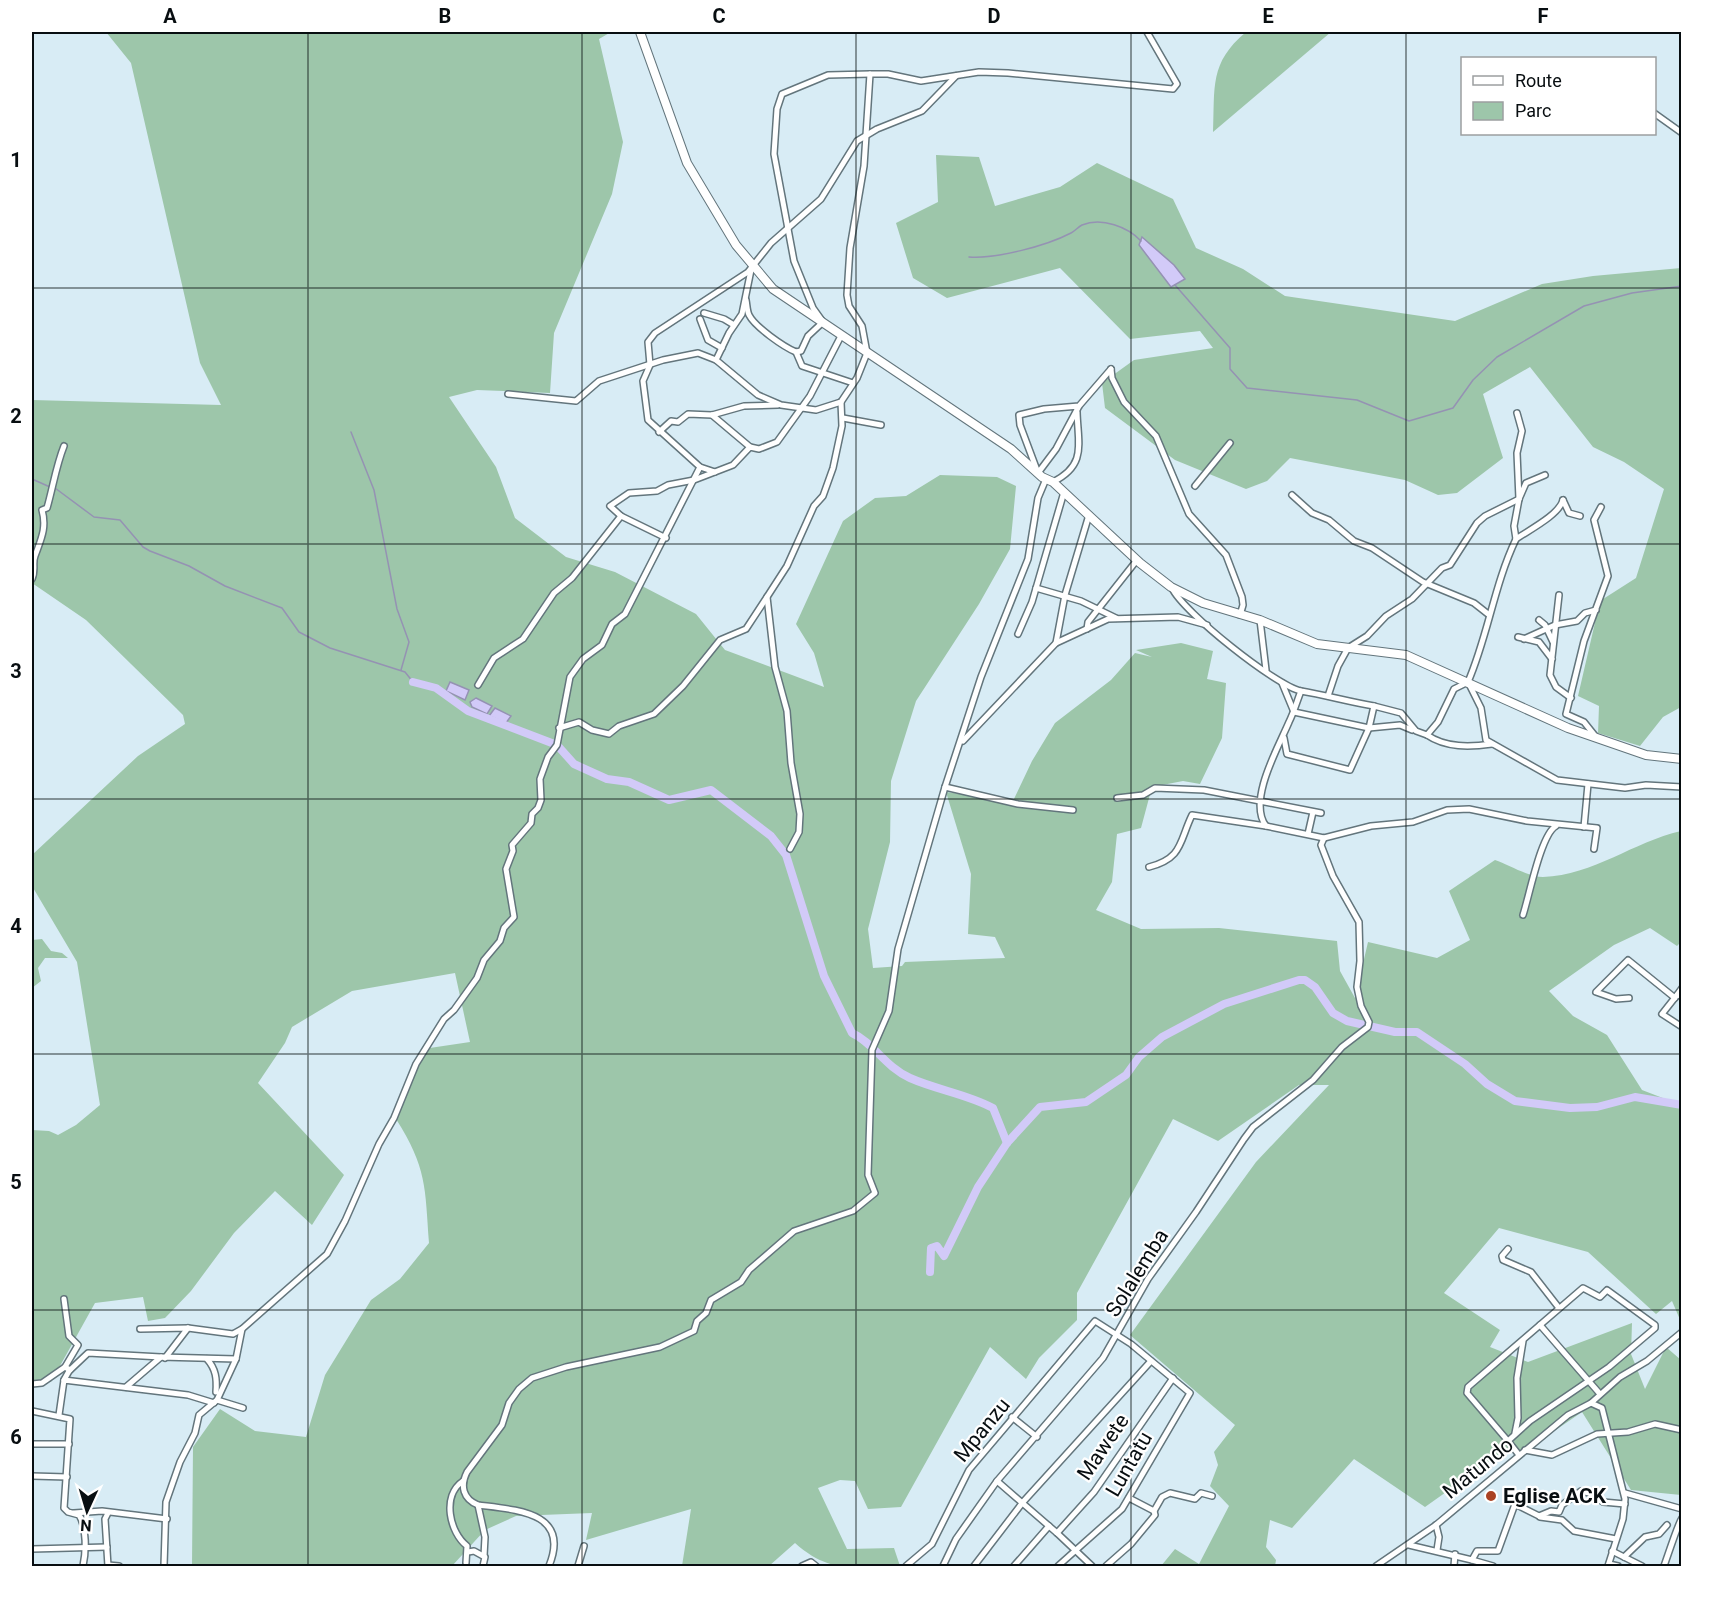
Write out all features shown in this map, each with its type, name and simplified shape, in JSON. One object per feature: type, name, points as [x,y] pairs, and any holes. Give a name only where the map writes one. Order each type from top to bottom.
[{"type":"street","points":[[640,32],[687,163],[736,245],[773,289],[867,353],[911,379],[957,414],[1011,448],[1038,473],[1064,492],[1137,560],[1172,587],[1203,603],[1260,620],[1317,644],[1406,654],[1563,726],[1597,739],[1646,755],[1682,759]]},
{"type":"street","points":[[823,322],[813,308],[794,261],[774,154],[777,109],[782,94],[828,75],[870,74],[888,74],[921,81],[1008,73],[1173,89],[1177,84],[1147,32]]},
{"type":"street","points":[[559,728],[579,722],[592,730],[609,734],[619,726],[654,714],[683,686],[720,640],[746,629],[787,566],[814,506],[823,496],[833,468],[843,418],[841,402],[867,353],[862,326],[853,313],[847,295],[850,248],[859,206],[870,74]]},
{"type":"street","points":[[714,472],[700,467],[651,425],[646,410],[643,381],[650,365],[648,342],[655,333],[746,273],[771,243],[789,230],[829,189],[848,153],[866,135],[922,111],[956,76]]},
{"type":"street","points":[[1656,114],[1682,134]]},
{"type":"street","points":[[716,360],[742,314],[752,265]]},
{"type":"street","points":[[746,300],[749,315],[756,323],[786,348],[796,352],[801,351],[808,336],[823,322]]},
{"type":"street","points":[[704,313],[724,319],[734,325]]},
{"type":"street","points":[[700,319],[708,340],[722,348]]},
{"type":"street","points":[[712,415],[750,447],[759,449],[777,442],[822,373],[841,336]]},
{"type":"street","points":[[507,394],[554,396],[576,401],[599,381],[698,352],[716,360],[758,395],[781,405]]},
{"type":"street","points":[[796,352],[802,366],[853,383]]},
{"type":"street","points":[[1038,473],[1056,449],[1078,408],[1111,369],[1112,378],[1124,402],[1156,436],[1189,514],[1226,555],[1244,605],[1240,615]]},
{"type":"street","points":[[659,432],[671,421],[678,422],[688,414],[712,415],[744,406],[801,406],[816,410],[841,402]]},
{"type":"street","points":[[1038,473],[1020,424],[1019,415],[1044,408],[1078,408]]},
{"type":"street","points":[[466,1563],[468,1552],[462,1537],[455,1532],[448,1509],[454,1487],[462,1481],[502,1425],[509,1403],[519,1389],[532,1378],[566,1366],[660,1347],[694,1331],[697,1321],[706,1313],[711,1299],[741,1282],[749,1270],[794,1231],[853,1211],[875,1193],[868,1175],[872,1050],[889,1011],[898,949],[945,787],[981,677],[1025,568],[1038,498],[1050,481],[1075,468],[1077,462],[1078,408]]},
{"type":"street","points":[[1426,735],[1438,722],[1454,689],[1468,682],[1477,662],[1488,614],[1516,539],[1514,526],[1519,499],[1517,453],[1522,431],[1517,412]]},
{"type":"street","points":[[843,418],[881,425]]},
{"type":"street","points":[[1195,486],[1230,443]]},
{"type":"street","points":[[32,579],[36,568],[34,556],[43,535],[45,520],[42,510],[47,508],[57,476],[57,464],[64,446]]},
{"type":"street","points":[[666,538],[621,516],[610,506],[629,493],[657,491],[668,485],[694,480],[733,465],[750,447]]},
{"type":"street","points":[[140,1329],[188,1328],[233,1334],[242,1329],[327,1254],[345,1221],[379,1143],[394,1118],[416,1064],[444,1019],[454,1010],[477,978],[484,960],[500,940],[504,928],[514,917],[506,869],[513,851],[512,845],[531,823],[532,814],[538,808],[541,800],[540,779],[548,757],[556,745],[570,677],[583,659],[602,645],[612,624],[625,614],[649,564],[666,538],[700,467]]},
{"type":"street","points":[[1328,696],[1338,666],[1351,647],[1429,584],[1442,568],[1450,565],[1477,523],[1485,516],[1519,499],[1526,483],[1545,475]]},
{"type":"street","points":[[1018,634],[1036,588],[1064,492]]},
{"type":"street","points":[[1292,495],[1312,513],[1329,520],[1354,541],[1372,548],[1429,584],[1474,603],[1488,614]]},
{"type":"street","points":[[1516,539],[1542,524],[1545,517],[1557,511],[1563,500],[1569,513],[1580,516]]},
{"type":"street","points":[[1563,726],[1584,640],[1608,576],[1594,520],[1601,507]]},
{"type":"street","points":[[1056,643],[1065,595],[1089,515]]},
{"type":"street","points":[[478,685],[494,658],[524,639],[554,593],[572,578],[621,516]]},
{"type":"street","points":[[1087,629],[1088,622],[1137,560]]},
{"type":"street","points":[[1172,587],[1176,598],[1225,642],[1266,670],[1271,677],[1301,691],[1401,713],[1406,722],[1416,731]]},
{"type":"street","points":[[1036,588],[1065,595],[1118,619]]},
{"type":"street","points":[[1559,596],[1550,675],[1556,687],[1571,698]]},
{"type":"street","points":[[767,597],[775,667],[787,711],[790,763],[800,814],[799,832],[790,849]]},
{"type":"street","points":[[1552,659],[1539,642],[1521,638],[1547,630],[1555,625],[1577,621],[1585,613],[1596,609]]},
{"type":"street","points":[[954,762],[964,739],[1056,643],[1108,619],[1178,617],[1207,625]]},
{"type":"street","points":[[1260,620],[1266,670]]},
{"type":"street","points":[[1539,620],[1547,630],[1553,644]]},
{"type":"street","points":[[1281,681],[1294,712]]},
{"type":"street","points":[[1468,682],[1481,708],[1485,738],[1557,780],[1625,788],[1646,784],[1682,787]]},
{"type":"street","points":[[1266,826],[1262,821],[1262,802],[1269,761],[1284,736],[1301,691]]},
{"type":"street","points":[[1284,736],[1287,754],[1350,770],[1369,728],[1374,706]]},
{"type":"street","points":[[1294,712],[1369,728],[1400,725],[1444,744],[1458,746],[1492,744]]},
{"type":"street","points":[[1566,714],[1584,722],[1597,739]]},
{"type":"street","points":[[1584,827],[1588,784]]},
{"type":"street","points":[[945,787],[1018,804],[1073,810]]},
{"type":"street","points":[[1117,798],[1143,795],[1155,788],[1203,790],[1321,813]]},
{"type":"street","points":[[1149,867],[1160,864],[1180,849],[1192,815],[1266,826],[1324,838],[1371,826],[1413,822],[1453,809],[1489,812],[1558,826],[1597,828],[1594,849]]},
{"type":"street","points":[[1308,834],[1313,812]]},
{"type":"street","points":[[1523,915],[1533,874],[1545,843],[1553,827],[1558,826]]},
{"type":"street","name":"Solalemba","points":[[943,1566],[956,1539],[997,1481],[1103,1358],[1148,1279],[1253,1127],[1313,1080],[1342,1047],[1369,1024],[1357,987],[1360,961],[1359,922],[1326,861],[1321,845],[1324,838]]},
{"type":"street","points":[[1629,998],[1616,999],[1596,992],[1628,960],[1678,996]]},
{"type":"street","points":[[1682,988],[1662,1014],[1682,1027]]},
{"type":"street","points":[[1508,1249],[1502,1256],[1503,1260],[1531,1272],[1559,1308]]},
{"type":"street","points":[[1508,1441],[1590,1381],[1656,1326],[1607,1290],[1600,1297],[1583,1288],[1523,1341],[1474,1380],[1467,1393],[1519,1455]]},
{"type":"street","points":[[58,1414],[64,1380],[78,1345],[69,1336],[64,1299]]},
{"type":"street","name":"Mpanzu","points":[[906,1566],[932,1544],[969,1470],[1095,1321],[1118,1335]]},
{"type":"street","points":[[1540,1325],[1590,1381],[1599,1395],[1600,1406],[1625,1493],[1625,1504],[1608,1565],[1618,1566]]},
{"type":"street","points":[[126,1387],[163,1358],[188,1328]]},
{"type":"street","points":[[164,1566],[166,1502],[180,1462],[195,1433],[199,1415],[214,1402],[236,1359],[242,1329]]},
{"type":"street","points":[[1118,1335],[1173,1378]]},
{"type":"street","name":"Matundo","points":[[1376,1566],[1436,1524],[1579,1407],[1591,1403],[1680,1335]]},
{"type":"street","points":[[1515,1434],[1518,1418],[1517,1378],[1523,1341]]},
{"type":"street","points":[[32,1384],[42,1383],[68,1369],[88,1353],[163,1358],[236,1359]]},
{"type":"street","points":[[207,1359],[214,1367],[217,1381],[214,1402]]},
{"type":"street","points":[[985,1566],[976,1564],[1023,1502],[1151,1361]]},
{"type":"street","name":"Luntatu","points":[[1058,1566],[1122,1509],[1129,1498],[1190,1393],[1173,1378]]},
{"type":"street","name":"Mawete","points":[[1057,1533],[1094,1492],[1173,1378]]},
{"type":"street","points":[[64,1380],[188,1395],[243,1408]]},
{"type":"street","points":[[216,1392],[223,1388]]},
{"type":"street","points":[[1591,1403],[1600,1406]]},
{"type":"street","points":[[32,1411],[58,1414],[70,1419],[64,1508],[81,1517],[85,1547],[83,1566]]},
{"type":"street","points":[[1012,1417],[1036,1437]]},
{"type":"street","points":[[1525,1450],[1552,1455],[1597,1434],[1628,1432],[1655,1424],[1682,1430]]},
{"type":"street","points":[[32,1444],[69,1444]]},
{"type":"street","points":[[32,1476],[67,1477]]},
{"type":"street","points":[[462,1481],[467,1497],[478,1505],[526,1513],[548,1525],[555,1537],[556,1545],[549,1566]]},
{"type":"street","points":[[997,1481],[1092,1566]]},
{"type":"street","points":[[1539,1516],[1551,1511],[1559,1512],[1562,1504],[1581,1491],[1590,1493],[1603,1502],[1625,1504]]},
{"type":"street","points":[[1106,1566],[1140,1534],[1155,1515],[1154,1511],[1162,1497],[1170,1493],[1195,1499],[1201,1493],[1212,1496]]},
{"type":"street","points":[[1625,1493],[1682,1509]]},
{"type":"street","points":[[1129,1498],[1154,1511]]},
{"type":"street","points":[[1472,1560],[1477,1551],[1498,1551],[1515,1504],[1539,1516],[1562,1520],[1574,1531],[1616,1539]]},
{"type":"street","points":[[478,1505],[485,1537],[483,1566]]},
{"type":"street","points":[[72,1513],[102,1511],[108,1514],[167,1519]]},
{"type":"street","points":[[108,1514],[105,1519],[108,1565],[119,1566]]},
{"type":"street","points":[[1664,1566],[1677,1532],[1677,1524],[1682,1518]]},
{"type":"street","points":[[1436,1524],[1439,1538],[1437,1550]]},
{"type":"street","points":[[1624,1557],[1640,1540],[1659,1534],[1667,1525]]},
{"type":"street","points":[[1014,1566],[1049,1526]]},
{"type":"street","points":[[1409,1545],[1455,1554],[1490,1566]]},
{"type":"street","points":[[578,1566],[584,1546]]},
{"type":"street","points":[[32,1550],[107,1547]]},
{"type":"street","points":[[1612,1551],[1642,1566]]},
{"type":"street","points":[[468,1552],[484,1556]]},
{"type":"street","points":[[1454,1566],[1455,1554]]},
{"type":"street","points":[[802,1566],[811,1562],[816,1566]]},
{"type":"green space","points":[[106,32],[611,32],[599,39],[623,142],[612,194],[554,333],[550,393],[477,390],[449,397],[496,467],[515,518],[566,557],[615,572],[696,614],[725,650],[824,687],[814,653],[796,624],[843,521],[875,498],[906,496],[940,475],[997,477],[1016,486],[1010,549],[979,604],[916,701],[891,781],[890,842],[868,929],[873,968],[902,966],[905,962],[1005,958],[995,937],[968,934],[971,874],[946,792],[1013,801],[1032,761],[1055,723],[1111,680],[1135,653],[1152,657],[1136,650],[1181,643],[1213,651],[1207,679],[1226,683],[1222,738],[1200,784],[1183,781],[1152,787],[1141,828],[1117,834],[1112,882],[1096,910],[1141,929],[1219,928],[1337,941],[1340,971],[1355,998],[1368,942],[1437,958],[1470,940],[1449,891],[1495,860],[1537,876],[1562,875],[1579,871],[1663,836],[1681,831],[1681,942],[1677,946],[1650,928],[1614,945],[1549,991],[1573,1016],[1607,1035],[1642,1090],[1681,1105],[1681,1322],[1672,1301],[1656,1314],[1588,1252],[1499,1228],[1444,1293],[1500,1330],[1490,1347],[1528,1362],[1632,1323],[1631,1354],[1645,1389],[1666,1347],[1681,1360],[1681,1495],[1631,1490],[1582,1412],[1528,1449],[1504,1451],[1425,1507],[1354,1459],[1292,1528],[1270,1520],[1266,1547],[1276,1560],[1275,1566],[1161,1566],[1175,1549],[1199,1564],[1229,1506],[1210,1486],[1218,1465],[1214,1452],[1235,1425],[1130,1335],[1256,1162],[1329,1085],[1299,1085],[1218,1141],[1173,1119],[1077,1293],[1077,1320],[1039,1358],[1026,1379],[990,1347],[901,1507],[868,1509],[855,1481],[840,1480],[818,1488],[847,1549],[894,1548],[900,1566],[856,1567],[832,1564],[820,1560],[795,1543],[769,1566],[682,1566],[691,1509],[586,1540],[592,1513],[516,1516],[485,1530],[452,1566],[192,1566],[193,1447],[220,1409],[255,1431],[306,1437],[325,1375],[371,1300],[400,1279],[429,1243],[423,1178],[414,1151],[396,1119],[423,1049],[470,1042],[455,973],[352,991],[292,1027],[285,1043],[258,1083],[344,1175],[312,1225],[275,1191],[234,1233],[191,1291],[165,1318],[148,1321],[143,1297],[95,1303],[51,1382],[32,1382],[32,1130],[49,1131],[58,1135],[76,1125],[100,1105],[77,962],[32,886],[32,855],[138,756],[185,724],[183,715],[86,620],[32,583],[32,400],[221,405],[200,363],[131,63]]},
{"type":"green space","points":[[1246,32],[1331,32],[1213,132],[1216,77],[1226,54]]},
{"type":"green space","points":[[936,155],[979,157],[995,206],[1060,187],[1097,163],[1173,199],[1196,248],[1243,269],[1285,296],[1455,321],[1542,284],[1593,276],[1681,268],[1681,707],[1663,717],[1640,746],[1598,733],[1599,706],[1578,696],[1600,601],[1636,578],[1664,489],[1624,462],[1593,447],[1530,367],[1483,394],[1503,458],[1457,493],[1438,495],[1405,480],[1290,458],[1267,481],[1246,489],[1175,460],[1105,408],[1102,383],[1134,360],[1213,348],[1200,331],[1130,339],[1060,268],[947,298],[913,278],[896,223],[938,202]]},
{"type":"green space","points":[[42,939],[51,951],[62,953],[68,958],[45,958],[38,968],[41,981],[32,988],[32,940]]},
{"type":"shaded area","points":[[1142,237],[1174,265],[1185,279],[1171,287],[1139,245]]},
{"type":"shaded area","points":[[450,682],[469,690],[465,700],[446,691]]},
{"type":"shaded area","points":[[476,698],[492,706],[487,714],[472,707],[470,702]]},
{"type":"shaded area","points":[[495,708],[511,716],[506,723],[489,716]]},
{"type":"waterway","points":[[969,257],[1007,254],[1035,247],[1061,238],[1082,225],[1098,222],[1129,231],[1141,241]]},
{"type":"waterway","points":[[1175,285],[1230,348],[1230,369],[1247,388],[1357,400],[1409,421],[1453,408],[1473,380],[1497,357],[1584,306],[1632,293],[1682,286]]},
{"type":"waterway","points":[[351,432],[374,490],[397,609],[409,642],[401,670]]},
{"type":"waterway","points":[[32,479],[50,487]]},
{"type":"waterway","points":[[55,488],[94,517],[120,520],[143,547],[150,551],[189,566],[225,586],[282,608],[299,632],[330,648],[405,672],[413,682]]},
{"type":"waterway","points":[[413,682],[436,688],[468,711],[557,745],[574,764],[607,779],[629,782],[669,800],[711,790],[771,836],[786,855],[824,976],[852,1033],[910,1078],[993,1108],[1007,1143]]},
{"type":"waterway","points":[[930,1272],[931,1248],[937,1246],[944,1256],[978,1187],[1007,1143],[1040,1107],[1086,1102],[1126,1075],[1139,1057],[1162,1037],[1224,1004],[1299,980],[1305,980],[1315,987],[1333,1013],[1347,1021],[1395,1032],[1417,1032],[1465,1064],[1487,1084],[1515,1101],[1570,1108],[1597,1107],[1635,1097],[1682,1105]]},
{"type":"place","name":"Eglise ACK","points":[[1491,1496]]}]
